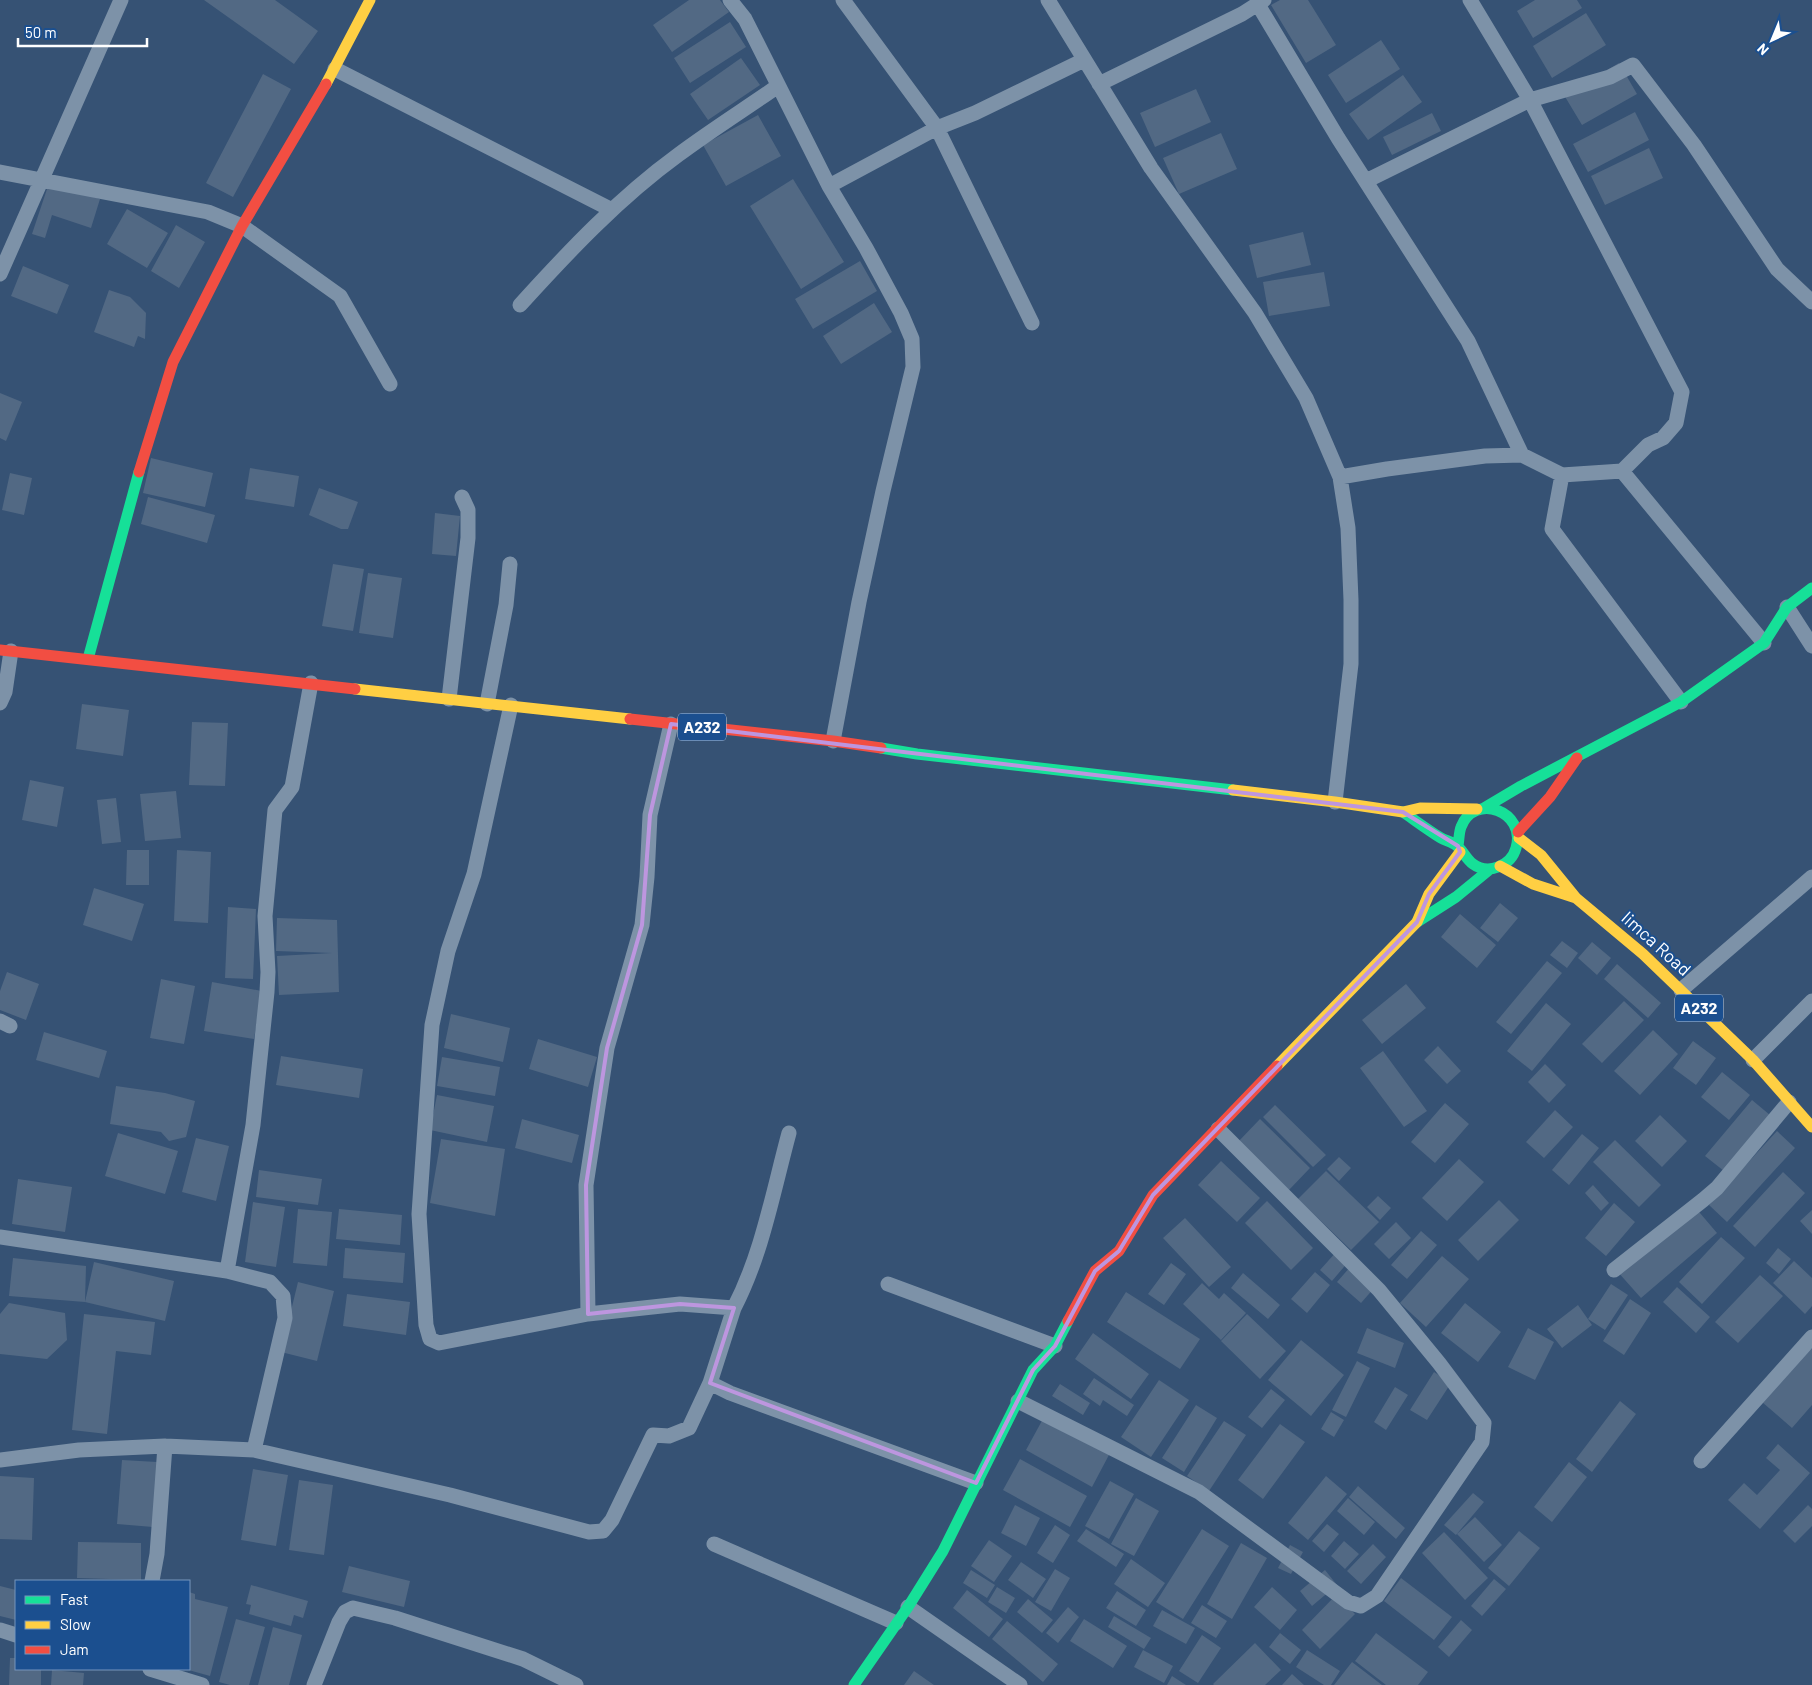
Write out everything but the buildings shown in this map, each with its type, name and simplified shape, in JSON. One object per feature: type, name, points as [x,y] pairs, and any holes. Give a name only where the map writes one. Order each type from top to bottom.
[{"type":"main road","points":[[88,659],[139,473],[173,362],[242,226],[335,69],[370,0]]},
{"type":"main road","points":[[1495,868],[1469,863],[1459,849],[1457,833],[1461,823],[1468,815],[1681,702],[1764,643],[1787,608],[1812,588]]},
{"type":"main road","name":"A232","points":[[5,650],[834,741],[917,754],[1335,802],[1403,812],[1420,808],[1481,809]]},
{"type":"main road","points":[[854,1685],[908,1607],[943,1551],[1033,1370],[1055,1346],[1095,1271],[1119,1251],[1152,1195],[1417,922],[1456,897],[1495,868],[1509,861],[1515,852],[1519,835],[1556,791],[1578,756]]},
{"type":"main road","points":[[1481,809],[1499,810],[1508,816],[1519,835]]},
{"type":"main road","name":"A232","points":[[1403,812],[1459,849]]},
{"type":"main road","name":"limca Road","points":[[1519,835],[1541,855],[1576,898],[1643,954],[1754,1060],[1812,1127]]},
{"type":"main road","points":[[1417,922],[1429,894],[1459,849]]},
{"type":"main road","name":"limca Road","points":[[1495,868],[1576,898]]},
{"type":"street","points":[[0,274],[121,0]]},
{"type":"street","points":[[730,0],[745,20],[829,186],[866,248],[901,313],[912,339],[913,367],[859,602],[834,741]]},
{"type":"street","points":[[843,0],[937,128],[1032,323]]},
{"type":"street","points":[[1048,0],[1150,168],[1256,313],[1306,398],[1340,477],[1348,528],[1352,600],[1351,664],[1335,802]]},
{"type":"street","points":[[1340,477],[1485,456],[1522,455],[1562,475],[1622,471],[1648,445],[1663,438],[1676,423],[1682,392],[1530,100],[1470,0]]},
{"type":"street","points":[[1099,84],[1239,7],[1261,2],[1333,130],[1468,341],[1522,455]]},
{"type":"street","points":[[829,186],[937,128],[975,113],[1084,60]]},
{"type":"street","points":[[1366,181],[1530,100],[1610,78],[1633,65],[1694,145],[1777,269],[1812,302]]},
{"type":"street","points":[[335,69],[612,210]]},
{"type":"street","points":[[520,305],[576,243],[612,210],[677,156],[778,86]]},
{"type":"street","points":[[0,172],[208,212],[242,226],[340,296],[390,384]]},
{"type":"street","points":[[1622,471],[1764,643]]},
{"type":"street","points":[[1562,475],[1552,529],[1681,702]]},
{"type":"street","points":[[449,699],[468,538],[468,510],[462,497]]},
{"type":"street","points":[[488,704],[506,605],[510,564]]},
{"type":"street","points":[[1787,608],[1812,646]]},
{"type":"street","points":[[0,703],[5,692],[5,650]]},
{"type":"street","points":[[227,1271],[253,1126],[267,992],[268,972],[265,916],[274,810],[292,787],[311,683]]},
{"type":"street","points":[[511,705],[474,874],[448,951],[432,1026],[419,1214],[426,1325],[430,1339],[439,1343],[588,1314],[680,1304],[734,1308]]},
{"type":"street","points":[[588,1314],[586,1186],[607,1048],[642,925],[647,877],[650,815],[671,724]]},
{"type":"street","points":[[1681,990],[1812,877]]},
{"type":"street","points":[[1754,1060],[1812,1001]]},
{"type":"street","points":[[1614,1270],[1717,1188],[1789,1102]]},
{"type":"street","points":[[1018,1401],[1199,1492],[1348,1602],[1361,1606],[1377,1596],[1482,1442],[1484,1423],[1440,1363],[1378,1290],[1218,1129]]},
{"type":"street","points":[[0,1460],[80,1450],[165,1446],[254,1450],[450,1496],[589,1532],[603,1531],[612,1520],[653,1435],[669,1436],[689,1428],[710,1383],[734,1308],[755,1259],[789,1133]]},
{"type":"street","points":[[0,1237],[227,1271],[270,1282],[283,1296],[285,1318],[254,1450]]},
{"type":"street","points":[[888,1284],[1055,1346]]},
{"type":"street","points":[[1701,1461],[1812,1337]]},
{"type":"street","points":[[710,1383],[730,1393],[976,1483]]},
{"type":"street","points":[[152,1580],[158,1554],[165,1446]]},
{"type":"street","points":[[714,1544],[896,1623]]},
{"type":"street","points":[[908,1607],[1020,1685]]},
{"type":"street","points":[[314,1685],[339,1622],[345,1612],[354,1608],[395,1618],[523,1659],[576,1685]]},
{"type":"street","points":[[0,1630],[15,1635]]},
{"type":"street","points":[[153,1670],[202,1685]]},
{"type":"highlighted area","points":[[671,724],[1403,812],[1458,846],[1460,852],[1429,894],[1417,922],[1153,1195],[1119,1251],[1095,1271],[1055,1346],[1033,1370],[976,1483],[710,1383],[734,1308],[680,1304],[588,1314],[586,1185],[607,1048],[642,925],[650,815]]},
{"type":"traffic: fast","points":[[88,659],[139,472]]},
{"type":"traffic: fast","points":[[1484,808],[1521,786],[1681,702],[1764,643],[1787,607],[1812,588]]},
{"type":"traffic: fast","points":[[881,748],[917,754],[1233,790]]},
{"type":"traffic: fast","points":[[1403,812],[1441,838],[1456,845],[1473,864],[1485,869],[1492,869],[1504,864],[1513,854],[1516,848],[1517,835],[1514,824],[1507,816],[1498,811],[1477,810],[1468,816],[1461,827],[1458,846]]},
{"type":"traffic: fast","points":[[1417,922],[1456,897],[1489,870]]},
{"type":"traffic: fast","points":[[854,1685],[908,1607],[943,1551],[1033,1370],[1055,1346],[1068,1321]]},
{"type":"traffic: slow","points":[[326,84],[370,0]]},
{"type":"traffic: slow","points":[[355,689],[630,719]]},
{"type":"traffic: slow","points":[[1233,790],[1403,812],[1420,808],[1477,809]]},
{"type":"traffic: slow","points":[[1519,838],[1541,855],[1576,898],[1643,954],[1753,1060],[1812,1127]]},
{"type":"traffic: slow","points":[[1417,922],[1429,894],[1460,852]]},
{"type":"traffic: slow","points":[[1500,866],[1533,884],[1576,898]]},
{"type":"traffic: slow","points":[[1277,1066],[1417,922]]},
{"type":"traffic: jam","points":[[139,472],[173,362],[242,226],[326,84]]},
{"type":"traffic: jam","points":[[0,650],[355,689]]},
{"type":"traffic: jam","points":[[630,719],[881,748]]},
{"type":"traffic: jam","points":[[1518,832],[1550,797],[1577,758]]},
{"type":"traffic: jam","points":[[1068,1321],[1095,1271],[1119,1251],[1153,1195],[1277,1066]]}]
